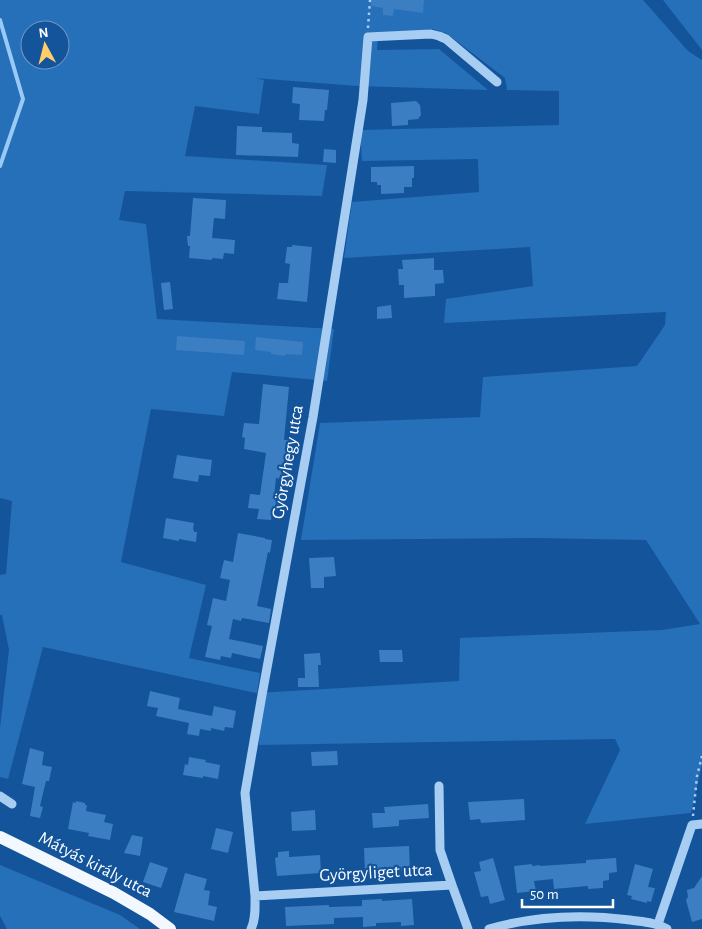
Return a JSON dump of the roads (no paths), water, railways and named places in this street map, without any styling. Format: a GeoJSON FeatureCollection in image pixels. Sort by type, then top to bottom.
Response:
{"type":"FeatureCollection","features":[{"type":"Feature","properties":{"kind":"main road","name":"Mátyás király utca"},"geometry":{"type":"LineString","coordinates":[[0,837],[114,893],[150,914],[170,929]]}},
{"type":"Feature","properties":{"kind":"street","name":"Györgyhegy utca"},"geometry":{"type":"LineString","coordinates":[[251,929],[255,909],[255,896],[245,793],[313,417],[363,100],[368,37],[431,34],[439,36],[446,39],[497,82]]}},
{"type":"Feature","properties":{"kind":"street"},"geometry":{"type":"LineString","coordinates":[[439,786],[440,850],[452,885]]}},
{"type":"Feature","properties":{"kind":"street"},"geometry":{"type":"LineString","coordinates":[[0,796],[12,804]]}},
{"type":"Feature","properties":{"kind":"street"},"geometry":{"type":"LineString","coordinates":[[658,924],[697,824]]}},
{"type":"Feature","properties":{"kind":"street","name":"Györgyliget utca"},"geometry":{"type":"LineString","coordinates":[[255,896],[452,885],[468,929]]}},
{"type":"Feature","properties":{"kind":"street"},"geometry":{"type":"LineString","coordinates":[[489,929],[508,923],[563,917],[605,917],[658,924],[667,929]]}},
{"type":"Feature","properties":{"kind":"waterway"},"geometry":{"type":"LineString","coordinates":[[0,20],[23,99],[0,166]]}}]}
